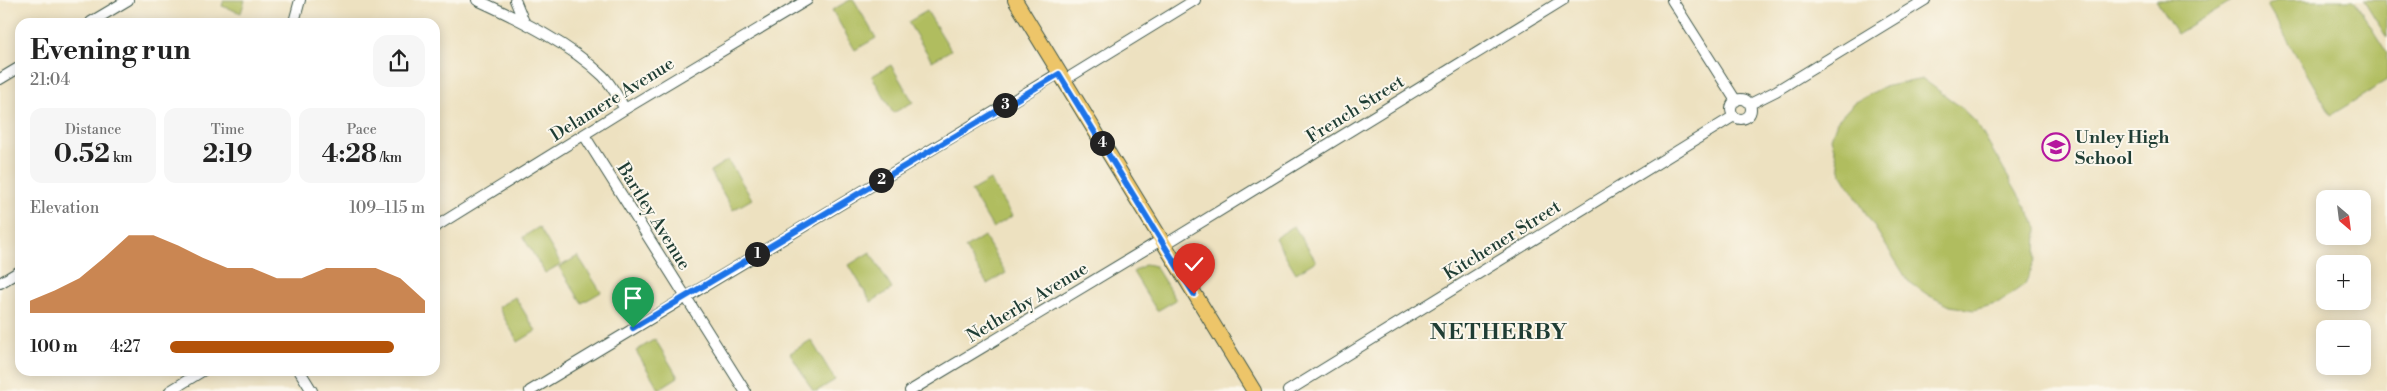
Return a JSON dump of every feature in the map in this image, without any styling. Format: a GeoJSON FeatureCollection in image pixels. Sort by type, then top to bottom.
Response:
{"type":"FeatureCollection","features":[{"type":"Feature","properties":{"kind":"main road"},"geometry":{"type":"LineString","coordinates":[[1015,0],[1254,391]]}},
{"type":"Feature","properties":{"kind":"street"},"geometry":{"type":"LineString","coordinates":[[99,18],[128,0]]}},
{"type":"Feature","properties":{"kind":"street"},"geometry":{"type":"LineString","coordinates":[[295,18],[300,0]]}},
{"type":"Feature","properties":{"kind":"street"},"geometry":{"type":"LineString","coordinates":[[477,0],[490,3],[524,22],[579,58],[604,77],[625,109]]}},
{"type":"Feature","properties":{"kind":"street"},"geometry":{"type":"LineString","coordinates":[[515,0],[524,22]]}},
{"type":"Feature","properties":{"kind":"street","name":"Delamere Avenue"},"geometry":{"type":"LineString","coordinates":[[440,224],[625,109],[807,0]]}},
{"type":"Feature","properties":{"kind":"street"},"geometry":{"type":"LineString","coordinates":[[530,391],[685,297],[1195,0]]}},
{"type":"Feature","properties":{"kind":"street","name":"French Street"},"geometry":{"type":"LineString","coordinates":[[1163,243],[1563,0]]}},
{"type":"Feature","properties":{"kind":"street"},"geometry":{"type":"LineString","coordinates":[[1672,0],[1736,101]]}},
{"type":"Feature","properties":{"kind":"street"},"geometry":{"type":"LineString","coordinates":[[1750,104],[1776,91],[1925,0]]}},
{"type":"Feature","properties":{"kind":"street"},"geometry":{"type":"LineString","coordinates":[[0,79],[15,70]]}},
{"type":"Feature","properties":{"kind":"street"},"geometry":{"type":"LineString","coordinates":[[1743,100],[1750,104],[1751,112],[1746,118],[1739,119],[1734,116],[1732,106],[1736,101],[1743,100]]}},
{"type":"Feature","properties":{"kind":"street","name":"Kitchener Street"},"geometry":{"type":"LineString","coordinates":[[1288,391],[1734,116]]}},
{"type":"Feature","properties":{"kind":"street","name":"Bartley Avenue"},"geometry":{"type":"LineString","coordinates":[[584,135],[745,391]]}},
{"type":"Feature","properties":{"kind":"street","name":"Netherby Avenue"},"geometry":{"type":"LineString","coordinates":[[910,391],[1163,243]]}},
{"type":"Feature","properties":{"kind":"street"},"geometry":{"type":"LineString","coordinates":[[0,283],[15,274]]}},
{"type":"Feature","properties":{"kind":"street"},"geometry":{"type":"LineString","coordinates":[[170,391],[194,376]]}},
{"type":"Feature","properties":{"kind":"street"},"geometry":{"type":"LineString","coordinates":[[303,376],[312,391]]}},
{"type":"Feature","properties":{"kind":"green space"},"geometry":{"type":"Polygon","coordinates":[[[224,0],[245,0],[241,13],[222,6],[224,0]]]}},
{"type":"Feature","properties":{"kind":"green space"},"geometry":{"type":"Polygon","coordinates":[[[850,0],[854,0],[876,38],[855,50],[832,10],[850,0]]]}},
{"type":"Feature","properties":{"kind":"green space"},"geometry":{"type":"Polygon","coordinates":[[[2156,0],[2233,0],[2177,34],[2156,0]]]}},
{"type":"Feature","properties":{"kind":"green space"},"geometry":{"type":"Polygon","coordinates":[[[2276,0],[2354,0],[2387,53],[2387,81],[2331,115],[2267,5],[2276,0]]]}},
{"type":"Feature","properties":{"kind":"green space"},"geometry":{"type":"Polygon","coordinates":[[[2363,0],[2387,0],[2387,38],[2365,2],[2363,0]]]}},
{"type":"Feature","properties":{"kind":"green space"},"geometry":{"type":"Polygon","coordinates":[[[927,11],[951,50],[932,61],[908,22],[927,11]]]}},
{"type":"Feature","properties":{"kind":"green space"},"geometry":{"type":"Polygon","coordinates":[[[891,65],[913,102],[893,113],[872,76],[891,65]]]}},
{"type":"Feature","properties":{"kind":"green space"},"geometry":{"type":"Polygon","coordinates":[[[1923,79],[1958,105],[1976,122],[2037,227],[2036,259],[2025,284],[1999,303],[1974,310],[1950,306],[1928,295],[1908,281],[1841,173],[1831,138],[1837,121],[1854,103],[1883,87],[1923,79]]]}},
{"type":"Feature","properties":{"kind":"green space"},"geometry":{"type":"Polygon","coordinates":[[[728,160],[752,199],[733,210],[710,171],[728,160]]]}},
{"type":"Feature","properties":{"kind":"green space"},"geometry":{"type":"Polygon","coordinates":[[[990,180],[1012,216],[993,228],[971,191],[990,180]]]}},
{"type":"Feature","properties":{"kind":"green space"},"geometry":{"type":"Polygon","coordinates":[[[1294,226],[1316,261],[1296,273],[1275,238],[1294,226]]]}},
{"type":"Feature","properties":{"kind":"green space"},"geometry":{"type":"Polygon","coordinates":[[[539,227],[561,264],[545,273],[523,237],[539,227]]]}},
{"type":"Feature","properties":{"kind":"green space"},"geometry":{"type":"Polygon","coordinates":[[[984,236],[1006,273],[987,284],[965,248],[984,236]]]}},
{"type":"Feature","properties":{"kind":"green space"},"geometry":{"type":"Polygon","coordinates":[[[870,252],[892,289],[871,302],[849,265],[870,252]]]}},
{"type":"Feature","properties":{"kind":"green space"},"geometry":{"type":"Polygon","coordinates":[[[578,256],[601,292],[582,303],[559,267],[578,256]]]}},
{"type":"Feature","properties":{"kind":"green space"},"geometry":{"type":"Polygon","coordinates":[[[1146,264],[1155,266],[1176,300],[1157,311],[1133,272],[1146,264]]]}},
{"type":"Feature","properties":{"kind":"green space"},"geometry":{"type":"Polygon","coordinates":[[[515,297],[536,331],[518,342],[498,307],[515,297]]]}},
{"type":"Feature","properties":{"kind":"green space"},"geometry":{"type":"Polygon","coordinates":[[[655,339],[678,377],[659,389],[636,351],[655,339]]]}},
{"type":"Feature","properties":{"kind":"green space"},"geometry":{"type":"Polygon","coordinates":[[[811,340],[835,380],[817,391],[813,391],[790,353],[811,340]]]}},
{"type":"Feature","properties":{"kind":"place","name":"Unley High School"},"geometry":{"type":"Point","coordinates":[2056,147]}},
{"type":"Feature","properties":{"kind":"district","name":"NETHERBY"},"geometry":{"type":"Point","coordinates":[1499,331]}},
{"type":"Feature","properties":{"kind":"route"},"geometry":{"type":"LineString","coordinates":[[633,328],[1059,74],[1194,294]]}}]}
